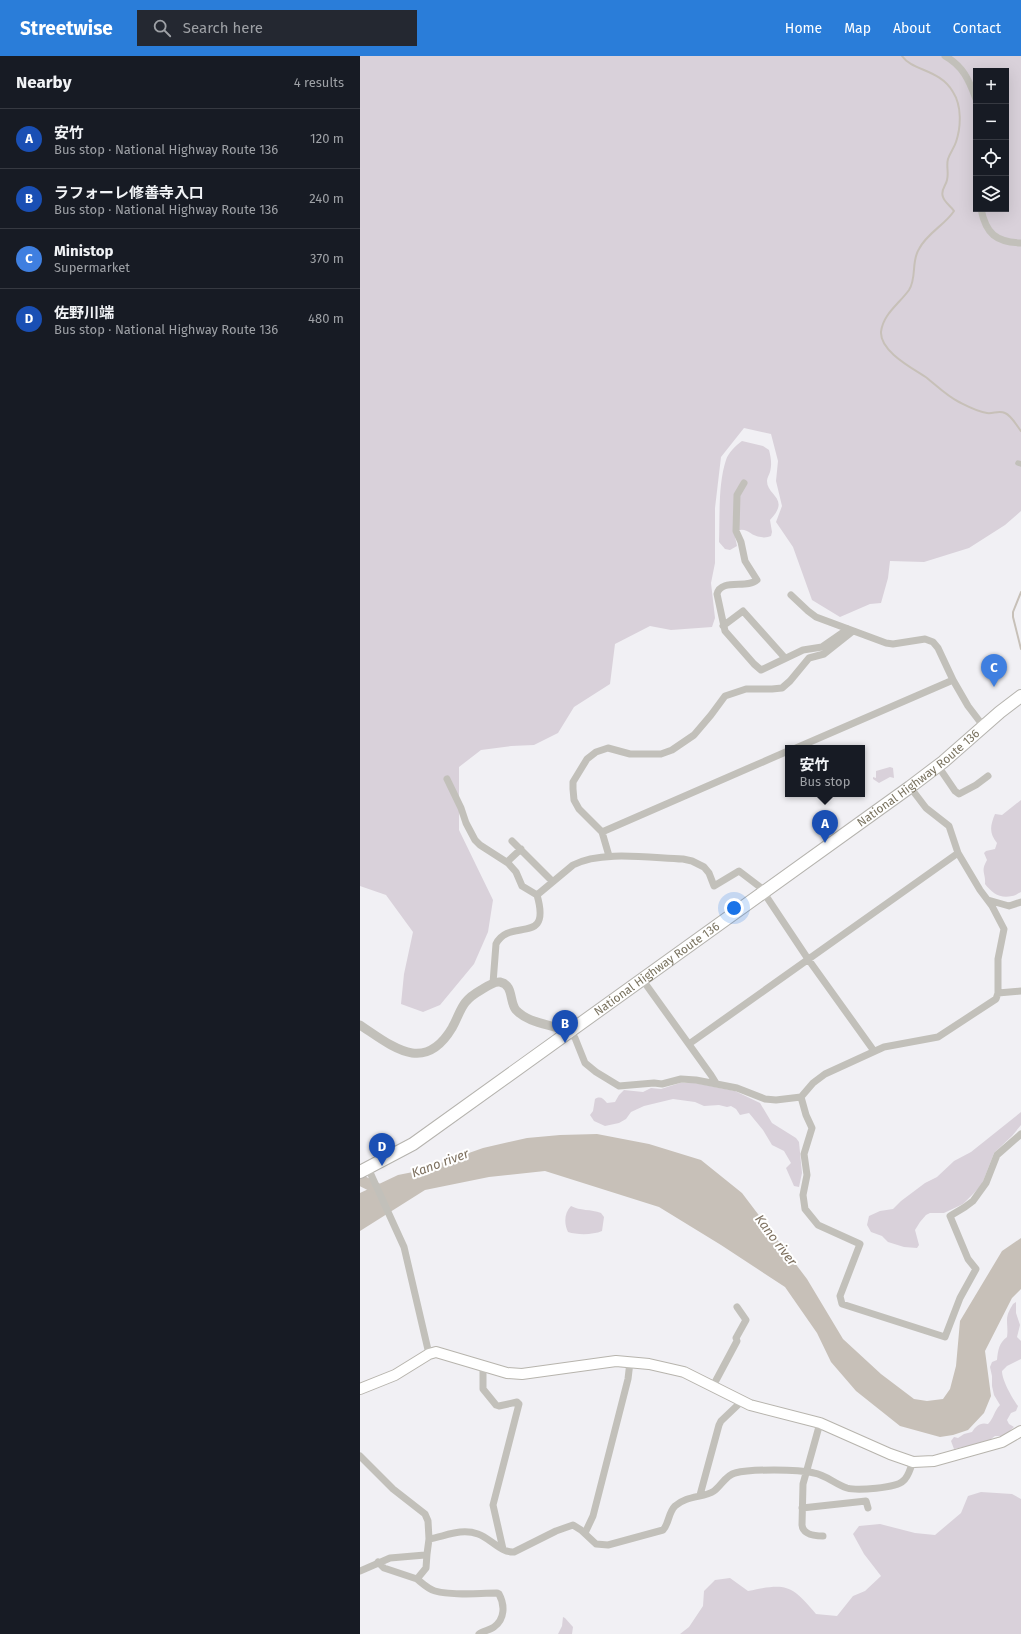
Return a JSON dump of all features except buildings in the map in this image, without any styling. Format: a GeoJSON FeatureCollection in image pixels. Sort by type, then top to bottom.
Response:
{"type":"FeatureCollection","features":[{"type":"Feature","properties":{"kind":"highway","name":"National Highway Route 136"},"geometry":{"type":"LineString","coordinates":[[366,1171],[413,1144],[910,787],[938,766],[1021,696]]}},
{"type":"Feature","properties":{"kind":"main road"},"geometry":{"type":"LineString","coordinates":[[360,1389],[395,1375],[429,1354],[436,1352],[507,1372],[522,1374],[616,1361],[675,1369],[695,1376],[742,1401],[762,1408],[820,1423],[890,1454],[913,1462],[934,1461],[1002,1442],[1020,1433]]}},
{"type":"Feature","properties":{"kind":"street"},"geometry":{"type":"LineString","coordinates":[[945,56],[956,63],[964,71],[973,92]]}},
{"type":"Feature","properties":{"kind":"street"},"geometry":{"type":"LineString","coordinates":[[982,212],[988,229],[998,239],[1002,241],[1021,243]]}},
{"type":"Feature","properties":{"kind":"street"},"geometry":{"type":"LineString","coordinates":[[744,483],[737,495],[736,531],[741,542],[745,561],[757,580],[756,582],[722,586],[719,588],[717,594],[723,626],[727,633],[759,669],[764,669],[803,650],[822,647],[850,630]]}},
{"type":"Feature","properties":{"kind":"street"},"geometry":{"type":"LineString","coordinates":[[791,594],[816,617],[890,644],[925,639],[932,642],[938,648],[953,680],[968,706],[984,727]]}},
{"type":"Feature","properties":{"kind":"street"},"geometry":{"type":"LineString","coordinates":[[723,626],[743,611],[785,658]]}},
{"type":"Feature","properties":{"kind":"street"},"geometry":{"type":"LineString","coordinates":[[609,856],[602,832],[579,809],[574,800],[574,782],[587,759],[596,752],[608,748],[630,754],[661,754],[672,750],[694,735],[725,696],[746,688],[782,688],[790,681],[808,658],[824,654],[850,630]]}},
{"type":"Feature","properties":{"kind":"street"},"geometry":{"type":"LineString","coordinates":[[803,745],[953,680]]}},
{"type":"Feature","properties":{"kind":"street"},"geometry":{"type":"LineString","coordinates":[[602,832],[785,753]]}},
{"type":"Feature","properties":{"kind":"street"},"geometry":{"type":"LineString","coordinates":[[938,766],[955,792],[959,794],[976,785],[988,776]]}},
{"type":"Feature","properties":{"kind":"street"},"geometry":{"type":"LineString","coordinates":[[447,779],[475,840],[480,845],[507,862],[516,872],[522,886],[537,895],[541,918],[538,923],[530,928],[511,932],[497,940],[493,983]]}},
{"type":"Feature","properties":{"kind":"street"},"geometry":{"type":"LineString","coordinates":[[360,1025],[398,1050],[409,1053],[424,1052],[436,1046],[448,1033],[460,1008],[468,998],[493,983],[500,982],[508,987],[511,992],[514,1007],[522,1016],[569,1032],[575,1038],[585,1063],[596,1072],[619,1086],[654,1083],[662,1084],[681,1079],[696,1080],[737,1088],[770,1100],[801,1096],[816,1080],[825,1074],[887,1046],[938,1037],[996,999],[998,992],[999,947],[1004,930],[992,906],[980,890],[958,853],[949,826],[926,808],[910,787]]}},
{"type":"Feature","properties":{"kind":"street"},"geometry":{"type":"LineString","coordinates":[[512,841],[552,881]]}},
{"type":"Feature","properties":{"kind":"street"},"geometry":{"type":"LineString","coordinates":[[507,862],[521,849]]}},
{"type":"Feature","properties":{"kind":"street"},"geometry":{"type":"LineString","coordinates":[[689,1044],[958,853]]}},
{"type":"Feature","properties":{"kind":"street"},"geometry":{"type":"LineString","coordinates":[[537,895],[565,870],[579,862],[609,856],[683,859],[692,861],[707,870],[714,886],[739,871],[759,886],[808,959],[874,1051]]}},
{"type":"Feature","properties":{"kind":"street"},"geometry":{"type":"LineString","coordinates":[[987,900],[1009,906],[1021,902]]}},
{"type":"Feature","properties":{"kind":"street"},"geometry":{"type":"LineString","coordinates":[[642,979],[716,1083]]}},
{"type":"Feature","properties":{"kind":"street"},"geometry":{"type":"LineString","coordinates":[[998,992],[1021,991]]}},
{"type":"Feature","properties":{"kind":"street"},"geometry":{"type":"LineString","coordinates":[[801,1096],[806,1115],[812,1128],[804,1154],[807,1176],[803,1195],[805,1209],[818,1225],[860,1244],[840,1296],[842,1304],[945,1337],[960,1298],[976,1269],[968,1260],[950,1216],[965,1208],[972,1201],[986,1183],[997,1155],[1021,1134]]}},
{"type":"Feature","properties":{"kind":"street"},"geometry":{"type":"LineString","coordinates":[[366,1171],[400,1235],[409,1266],[429,1354]]}},
{"type":"Feature","properties":{"kind":"street"},"geometry":{"type":"LineString","coordinates":[[713,1386],[738,1341],[736,1338],[746,1320],[737,1307]]}},
{"type":"Feature","properties":{"kind":"street"},"geometry":{"type":"LineString","coordinates":[[585,1533],[593,1516],[628,1379],[630,1362]]}},
{"type":"Feature","properties":{"kind":"street"},"geometry":{"type":"LineString","coordinates":[[483,1365],[484,1388],[496,1405],[499,1406],[517,1402],[519,1404],[494,1505],[503,1549]]}},
{"type":"Feature","properties":{"kind":"street"},"geometry":{"type":"LineString","coordinates":[[700,1495],[719,1425],[721,1421],[742,1401]]}},
{"type":"Feature","properties":{"kind":"street"},"geometry":{"type":"LineString","coordinates":[[820,1423],[808,1472],[803,1484],[802,1529],[807,1533],[823,1536]]}},
{"type":"Feature","properties":{"kind":"street"},"geometry":{"type":"LineString","coordinates":[[360,1456],[393,1489],[425,1514],[428,1521],[429,1539],[426,1568],[417,1579]]}},
{"type":"Feature","properties":{"kind":"street"},"geometry":{"type":"LineString","coordinates":[[429,1539],[454,1532],[464,1531],[478,1534],[487,1538],[508,1552],[514,1552],[570,1526],[576,1526],[596,1544],[605,1546],[660,1531],[666,1527],[669,1514],[674,1507],[686,1500],[714,1490],[728,1476],[735,1473],[760,1471],[808,1472],[821,1475],[849,1489],[870,1490],[901,1483],[906,1478],[913,1462]]}},
{"type":"Feature","properties":{"kind":"street"},"geometry":{"type":"LineString","coordinates":[[802,1508],[866,1501],[868,1508]]}},
{"type":"Feature","properties":{"kind":"street"},"geometry":{"type":"LineString","coordinates":[[360,1570],[378,1562],[395,1557],[424,1556],[427,1554]]}},
{"type":"Feature","properties":{"kind":"street"},"geometry":{"type":"LineString","coordinates":[[378,1562],[384,1568],[417,1579],[425,1586],[435,1591],[499,1594],[504,1608],[500,1620],[492,1628],[479,1634]]}},
{"type":"Feature","properties":{"kind":"shaded area"},"geometry":{"type":"Polygon","coordinates":[[[360,56],[1021,56],[1021,511],[1005,525],[969,548],[924,562],[890,561],[888,578],[881,603],[870,604],[840,617],[812,600],[793,547],[776,522],[782,506],[776,481],[778,461],[771,434],[744,428],[721,457],[715,508],[715,563],[711,583],[715,618],[712,627],[671,630],[650,626],[615,644],[610,684],[574,707],[558,733],[534,745],[481,750],[459,767],[459,830],[493,900],[488,932],[474,964],[440,1005],[423,1012],[401,1004],[404,974],[413,932],[386,895],[360,886],[360,56]]]}},
{"type":"Feature","properties":{"kind":"shaded area"},"geometry":{"type":"Polygon","coordinates":[[[742,441],[763,446],[769,450],[771,466],[767,481],[770,490],[778,502],[778,507],[776,513],[770,520],[772,532],[771,536],[762,537],[745,530],[738,530],[734,532],[737,546],[730,550],[725,549],[719,542],[720,500],[723,469],[727,457],[732,449],[742,441]]]}},
{"type":"Feature","properties":{"kind":"shaded area"},"geometry":{"type":"Polygon","coordinates":[[[890,767],[893,768],[894,778],[890,777],[879,783],[873,779],[873,777],[876,778],[876,771],[890,767]]]}},
{"type":"Feature","properties":{"kind":"shaded area"},"geometry":{"type":"Polygon","coordinates":[[[1021,800],[1021,892],[1013,896],[1004,897],[993,893],[985,884],[984,867],[987,860],[984,853],[995,849],[997,843],[991,829],[995,814],[1002,815],[1021,800]]]}},
{"type":"Feature","properties":{"kind":"shaded area"},"geometry":{"type":"Polygon","coordinates":[[[680,1083],[695,1083],[735,1091],[760,1103],[772,1123],[796,1138],[799,1142],[802,1173],[799,1187],[794,1186],[786,1168],[791,1163],[784,1151],[772,1145],[763,1130],[749,1113],[740,1115],[736,1109],[731,1106],[704,1106],[695,1102],[673,1099],[644,1106],[631,1112],[626,1119],[619,1123],[605,1126],[594,1121],[590,1115],[593,1111],[595,1099],[597,1098],[601,1098],[607,1103],[615,1102],[624,1090],[643,1092],[651,1088],[661,1089],[680,1083]]]}},
{"type":"Feature","properties":{"kind":"shaded area"},"geometry":{"type":"Polygon","coordinates":[[[1021,1112],[1021,1125],[994,1153],[982,1184],[976,1191],[963,1204],[944,1213],[930,1213],[920,1222],[915,1230],[919,1245],[917,1248],[904,1247],[888,1242],[882,1236],[871,1232],[867,1225],[869,1216],[880,1211],[893,1209],[925,1183],[937,1177],[954,1161],[971,1152],[1021,1112]]]}},
{"type":"Feature","properties":{"kind":"shaded area"},"geometry":{"type":"Polygon","coordinates":[[[571,1206],[578,1209],[601,1213],[604,1217],[602,1231],[585,1234],[568,1232],[565,1219],[571,1206]]]}},
{"type":"Feature","properties":{"kind":"shaded area"},"geometry":{"type":"Polygon","coordinates":[[[1016,1302],[1016,1313],[1020,1325],[1017,1337],[1021,1341],[1021,1359],[1007,1366],[1002,1371],[1005,1384],[1018,1406],[1016,1411],[1011,1413],[1007,1420],[1009,1424],[1014,1427],[1004,1436],[995,1436],[987,1442],[954,1449],[951,1441],[954,1437],[958,1438],[964,1434],[972,1432],[980,1424],[988,1424],[1000,1405],[994,1395],[990,1367],[992,1362],[997,1360],[999,1347],[1007,1337],[1008,1316],[1013,1304],[1016,1302]]]}},
{"type":"Feature","properties":{"kind":"shaded area"},"geometry":{"type":"Polygon","coordinates":[[[981,1492],[1012,1494],[1021,1499],[1021,1634],[680,1634],[689,1627],[703,1606],[704,1591],[715,1580],[730,1578],[748,1591],[771,1587],[787,1588],[794,1591],[816,1614],[837,1616],[853,1596],[865,1591],[881,1576],[864,1554],[853,1534],[859,1526],[880,1524],[915,1533],[935,1535],[961,1513],[968,1496],[981,1492]]]}},
{"type":"Feature","properties":{"kind":"shaded area"},"geometry":{"type":"Polygon","coordinates":[[[563,1617],[573,1627],[572,1634],[558,1634],[562,1626],[563,1617]]]}},
{"type":"Feature","properties":{"kind":"water","name":"Kano river"},"geometry":{"type":"Polygon","coordinates":[[[597,1134],[649,1144],[701,1160],[742,1193],[807,1279],[843,1339],[881,1374],[914,1399],[927,1401],[943,1399],[950,1389],[956,1366],[960,1321],[1002,1251],[1021,1238],[1021,1289],[1012,1298],[985,1351],[991,1396],[984,1413],[968,1430],[953,1435],[940,1437],[900,1426],[856,1391],[831,1362],[817,1333],[785,1287],[659,1207],[545,1171],[489,1177],[425,1190],[360,1231],[360,1193],[398,1175],[418,1171],[483,1148],[527,1138],[597,1134]]]}},
{"type":"Feature","properties":{"kind":"waterway"},"geometry":{"type":"LineString","coordinates":[[902,56],[912,65],[934,74],[941,79],[947,84],[956,98],[960,117],[959,130],[956,142],[948,159],[948,177],[942,192],[944,199],[954,211],[946,221],[922,243],[915,259],[914,275],[909,290],[888,314],[882,326],[882,339],[892,353],[906,365],[927,378],[950,397],[980,411],[989,413],[1005,413],[1012,418],[1021,431]]}},
{"type":"Feature","properties":{"kind":"waterway"},"geometry":{"type":"LineString","coordinates":[[1021,592],[1013,612],[1021,649]]}},
{"type":"Feature","properties":{"kind":"waterway"},"geometry":{"type":"LineString","coordinates":[[360,1180],[384,1192]]}},
{"type":"Feature","properties":{"kind":"place","name":"Ministop"},"geometry":{"type":"Point","coordinates":[994,687]}},
{"type":"Feature","properties":{"kind":"place","name":"安竹"},"geometry":{"type":"Point","coordinates":[825,843]}},
{"type":"Feature","properties":{"kind":"place","name":"ラフォーレ修善寺入口"},"geometry":{"type":"Point","coordinates":[565,1043]}},
{"type":"Feature","properties":{"kind":"place","name":"佐野川端"},"geometry":{"type":"Point","coordinates":[382,1166]}}]}
